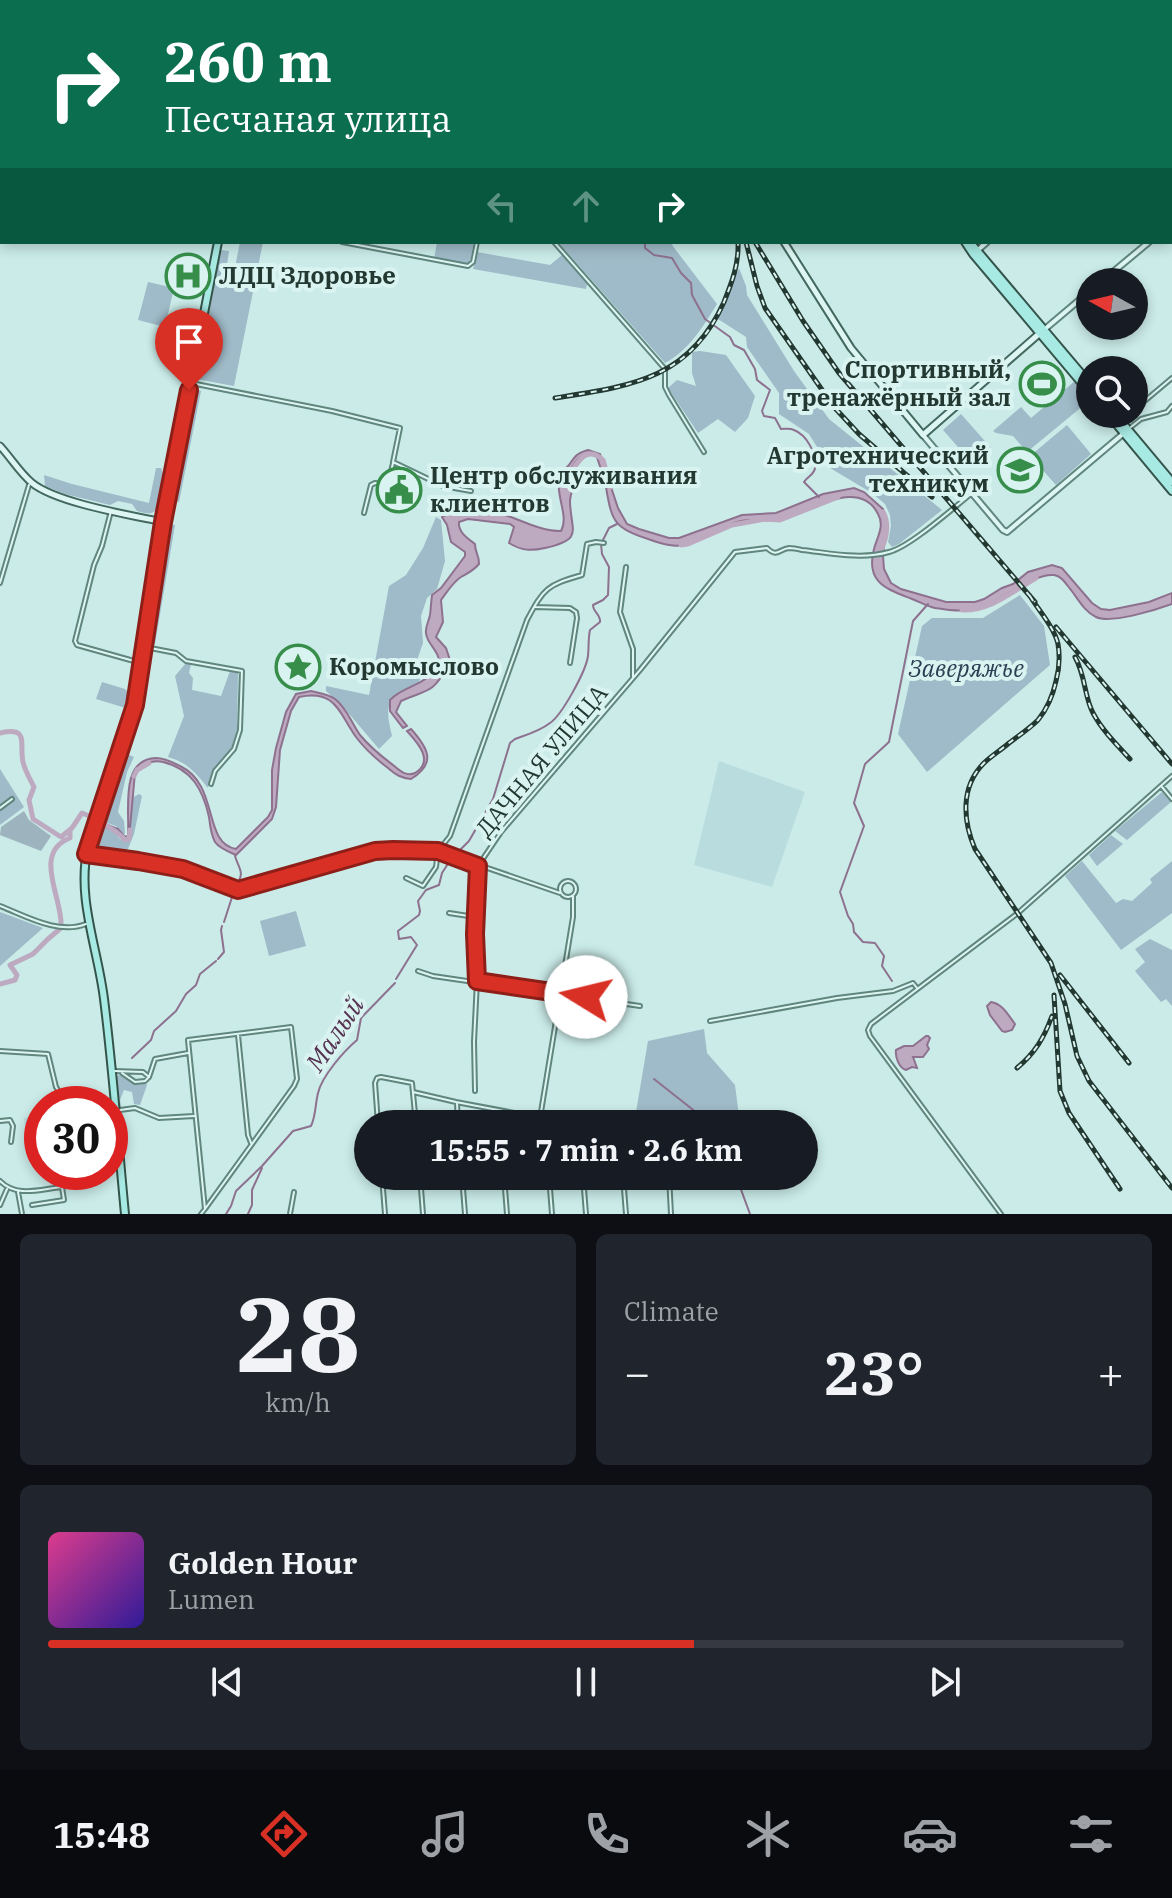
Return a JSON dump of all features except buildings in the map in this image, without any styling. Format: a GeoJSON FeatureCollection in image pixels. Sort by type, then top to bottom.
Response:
{"type":"FeatureCollection","features":[{"type":"Feature","properties":{"kind":"main road"},"geometry":{"type":"LineString","coordinates":[[112,1086],[103,992],[84,883],[86,854],[134,709],[163,522],[218,244]]}},
{"type":"Feature","properties":{"kind":"main road"},"geometry":{"type":"LineString","coordinates":[[785,244],[851,348],[923,435],[1042,331]]}},
{"type":"Feature","properties":{"kind":"main road"},"geometry":{"type":"LineString","coordinates":[[970,244],[1076,375]]}},
{"type":"Feature","properties":{"kind":"main road"},"geometry":{"type":"LineString","coordinates":[[971,244],[980,249],[994,273]]}},
{"type":"Feature","properties":{"kind":"main road"},"geometry":{"type":"LineString","coordinates":[[1042,331],[1076,369]]}},
{"type":"Feature","properties":{"kind":"main road"},"geometry":{"type":"LineString","coordinates":[[1122,428],[1170,477]]}},
{"type":"Feature","properties":{"kind":"main road"},"geometry":{"type":"LineString","coordinates":[[1124,428],[1172,491]]}},
{"type":"Feature","properties":{"kind":"main road"},"geometry":{"type":"LineString","coordinates":[[0,446],[30,482],[49,493],[163,522]]}},
{"type":"Feature","properties":{"kind":"main road"},"geometry":{"type":"LineString","coordinates":[[122,1190],[125,1214]]}},
{"type":"Feature","properties":{"kind":"street"},"geometry":{"type":"LineString","coordinates":[[352,244],[468,266],[473,262],[477,244]]}},
{"type":"Feature","properties":{"kind":"street"},"geometry":{"type":"LineString","coordinates":[[556,244],[665,369],[665,387],[704,452]]}},
{"type":"Feature","properties":{"kind":"street"},"geometry":{"type":"LineString","coordinates":[[980,249],[985,244]]}},
{"type":"Feature","properties":{"kind":"street"},"geometry":{"type":"LineString","coordinates":[[1118,268],[1147,244]]}},
{"type":"Feature","properties":{"kind":"street"},"geometry":{"type":"LineString","coordinates":[[1042,331],[1076,303]]}},
{"type":"Feature","properties":{"kind":"street"},"geometry":{"type":"LineString","coordinates":[[1148,398],[1172,378]]}},
{"type":"Feature","properties":{"kind":"street"},"geometry":{"type":"LineString","coordinates":[[190,383],[400,428],[388,485],[371,485],[364,513]]}},
{"type":"Feature","properties":{"kind":"street"},"geometry":{"type":"LineString","coordinates":[[923,435],[1007,532],[1141,419],[1167,412],[1172,406]]}},
{"type":"Feature","properties":{"kind":"street"},"geometry":{"type":"LineString","coordinates":[[393,462],[443,486],[471,491]]}},
{"type":"Feature","properties":{"kind":"street"},"geometry":{"type":"LineString","coordinates":[[0,583],[30,482]]}},
{"type":"Feature","properties":{"kind":"street","name":"ДАЧНАЯ УЛИЦА"},"geometry":{"type":"LineString","coordinates":[[478,866],[501,832],[633,678],[735,552],[767,548],[776,553],[787,548],[846,555],[889,553],[909,542],[972,493]]}},
{"type":"Feature","properties":{"kind":"street"},"geometry":{"type":"LineString","coordinates":[[112,510],[75,641],[77,645],[142,664]]}},
{"type":"Feature","properties":{"kind":"street"},"geometry":{"type":"LineString","coordinates":[[406,878],[423,886],[436,867],[438,851],[447,843],[453,830],[534,607],[545,590],[557,582],[582,575],[587,544],[604,543]]}},
{"type":"Feature","properties":{"kind":"street","name":"ДАЧНАЯ УЛИЦА"},"geometry":{"type":"LineString","coordinates":[[626,567],[620,612],[633,649],[633,678]]}},
{"type":"Feature","properties":{"kind":"street"},"geometry":{"type":"LineString","coordinates":[[534,607],[570,608],[576,612],[570,663]]}},
{"type":"Feature","properties":{"kind":"street"},"geometry":{"type":"LineString","coordinates":[[144,646],[176,653],[186,661],[242,671],[240,730],[234,749],[215,771],[211,784]]}},
{"type":"Feature","properties":{"kind":"street"},"geometry":{"type":"LineString","coordinates":[[1001,1214],[869,1033],[871,1024],[1018,913],[1172,776]]}},
{"type":"Feature","properties":{"kind":"street"},"geometry":{"type":"LineString","coordinates":[[1161,786],[1172,799]]}},
{"type":"Feature","properties":{"kind":"street"},"geometry":{"type":"LineString","coordinates":[[0,808],[12,799]]}},
{"type":"Feature","properties":{"kind":"street"},"geometry":{"type":"LineString","coordinates":[[86,854],[183,869],[238,890],[375,851],[438,851],[560,893],[565,898],[573,896]]}},
{"type":"Feature","properties":{"kind":"street"},"geometry":{"type":"LineString","coordinates":[[475,1091],[478,866]]}},
{"type":"Feature","properties":{"kind":"street"},"geometry":{"type":"LineString","coordinates":[[541,1110],[576,888],[568,881],[561,884],[560,893]]}},
{"type":"Feature","properties":{"kind":"street"},"geometry":{"type":"LineString","coordinates":[[0,906],[51,926],[70,928],[90,923]]}},
{"type":"Feature","properties":{"kind":"street"},"geometry":{"type":"LineString","coordinates":[[449,913],[476,918]]}},
{"type":"Feature","properties":{"kind":"street"},"geometry":{"type":"LineString","coordinates":[[418,971],[433,976],[640,1006]]}},
{"type":"Feature","properties":{"kind":"street"},"geometry":{"type":"LineString","coordinates":[[710,1021],[893,991],[913,983],[918,989]]}},
{"type":"Feature","properties":{"kind":"street"},"geometry":{"type":"LineString","coordinates":[[201,1214],[205,1209],[251,1143],[294,1086],[297,1079],[291,1027],[188,1040],[205,1209]]}},
{"type":"Feature","properties":{"kind":"street"},"geometry":{"type":"LineString","coordinates":[[238,1034],[251,1143]]}},
{"type":"Feature","properties":{"kind":"street"},"geometry":{"type":"LineString","coordinates":[[0,1051],[48,1054],[56,1086]]}},
{"type":"Feature","properties":{"kind":"street"},"geometry":{"type":"LineString","coordinates":[[121,1073],[135,1082],[145,1081],[155,1059],[190,1053]]}},
{"type":"Feature","properties":{"kind":"street"},"geometry":{"type":"LineString","coordinates":[[111,1071],[143,1072],[149,1077]]}},
{"type":"Feature","properties":{"kind":"street"},"geometry":{"type":"LineString","coordinates":[[377,1110],[376,1080],[381,1077],[412,1083],[415,1110]]}},
{"type":"Feature","properties":{"kind":"street"},"geometry":{"type":"LineString","coordinates":[[413,1092],[498,1110]]}},
{"type":"Feature","properties":{"kind":"street"},"geometry":{"type":"LineString","coordinates":[[456,1102],[457,1110]]}},
{"type":"Feature","properties":{"kind":"street"},"geometry":{"type":"LineString","coordinates":[[128,1108],[159,1118],[196,1116]]}},
{"type":"Feature","properties":{"kind":"street"},"geometry":{"type":"LineString","coordinates":[[0,1121],[10,1120],[13,1126],[11,1142]]}},
{"type":"Feature","properties":{"kind":"street"},"geometry":{"type":"LineString","coordinates":[[0,1181],[18,1192],[36,1190]]}},
{"type":"Feature","properties":{"kind":"street"},"geometry":{"type":"LineString","coordinates":[[0,1205],[7,1188]]}},
{"type":"Feature","properties":{"kind":"street"},"geometry":{"type":"LineString","coordinates":[[32,1205],[64,1200],[62,1190]]}},
{"type":"Feature","properties":{"kind":"street"},"geometry":{"type":"LineString","coordinates":[[383,1190],[385,1214]]}},
{"type":"Feature","properties":{"kind":"street"},"geometry":{"type":"LineString","coordinates":[[421,1190],[423,1214]]}},
{"type":"Feature","properties":{"kind":"street"},"geometry":{"type":"LineString","coordinates":[[463,1190],[465,1214]]}},
{"type":"Feature","properties":{"kind":"street"},"geometry":{"type":"LineString","coordinates":[[505,1190],[507,1214]]}},
{"type":"Feature","properties":{"kind":"street"},"geometry":{"type":"LineString","coordinates":[[550,1190],[552,1214]]}},
{"type":"Feature","properties":{"kind":"street"},"geometry":{"type":"LineString","coordinates":[[584,1190],[586,1214]]}},
{"type":"Feature","properties":{"kind":"street"},"geometry":{"type":"LineString","coordinates":[[624,1190],[626,1214]]}},
{"type":"Feature","properties":{"kind":"street"},"geometry":{"type":"LineString","coordinates":[[670,1190],[671,1214]]}},
{"type":"Feature","properties":{"kind":"street"},"geometry":{"type":"LineString","coordinates":[[18,1192],[22,1214]]}},
{"type":"Feature","properties":{"kind":"street"},"geometry":{"type":"LineString","coordinates":[[290,1214],[294,1192]]}},
{"type":"Feature","properties":{"kind":"shaded area"},"geometry":{"type":"Polygon","coordinates":[[[588,450],[600,454],[618,508],[627,524],[669,538],[679,538],[742,515],[776,513],[823,494],[854,488],[864,492],[883,509],[886,524],[884,569],[891,583],[901,589],[946,602],[975,602],[1013,584],[1028,572],[1052,565],[1062,568],[1101,609],[1149,602],[1172,593],[1172,604],[1122,618],[1103,619],[1085,609],[1064,581],[1054,575],[1026,583],[977,609],[932,607],[894,592],[875,577],[872,560],[881,527],[880,518],[869,503],[858,498],[832,500],[774,520],[737,522],[688,544],[664,544],[630,532],[617,523],[610,509],[597,457],[587,454],[573,465],[568,474],[576,478],[570,499],[573,527],[566,541],[540,549],[522,549],[509,543],[514,527],[510,524],[468,519],[459,522],[462,532],[475,544],[479,564],[455,582],[441,600],[443,622],[436,637],[460,673],[455,674],[447,667],[433,687],[401,701],[396,712],[407,726],[403,728],[390,711],[390,700],[435,670],[439,658],[426,633],[432,595],[465,556],[465,552],[451,542],[442,517],[457,512],[485,511],[561,531],[564,518],[559,489],[561,475],[577,455],[588,450]]]}},
{"type":"Feature","properties":{"kind":"shaded area"},"geometry":{"type":"Polygon","coordinates":[[[311,691],[335,699],[360,735],[380,755],[409,774],[415,773],[424,763],[419,746],[407,731],[411,729],[425,749],[427,761],[424,767],[411,779],[399,776],[363,746],[329,700],[311,695],[299,697],[291,711],[280,750],[276,807],[272,819],[236,855],[215,842],[206,807],[195,782],[182,770],[163,762],[147,763],[135,773],[129,838],[124,839],[118,832],[100,825],[101,822],[128,836],[129,788],[136,767],[156,758],[168,760],[192,775],[201,786],[219,836],[225,844],[236,849],[272,810],[272,770],[286,712],[296,694],[311,691]]]}},
{"type":"Feature","properties":{"kind":"shaded area"},"geometry":{"type":"Polygon","coordinates":[[[719,761],[805,792],[772,887],[694,865],[719,761]]]}},
{"type":"Feature","properties":{"kind":"shaded area"},"geometry":{"type":"Polygon","coordinates":[[[24,811],[29,820],[51,836],[41,851],[0,835],[1,827],[24,811]]]}},
{"type":"Feature","properties":{"kind":"shaded area"},"geometry":{"type":"Polygon","coordinates":[[[991,1002],[999,1005],[1015,1024],[1012,1030],[1002,1031],[990,1015],[987,1006],[991,1002]]]}},
{"type":"Feature","properties":{"kind":"shaded area"},"geometry":{"type":"Polygon","coordinates":[[[926,1036],[930,1038],[929,1049],[923,1057],[913,1057],[917,1068],[904,1069],[898,1062],[896,1050],[913,1046],[926,1036]]]}},
{"type":"Feature","properties":{"kind":"green space"},"geometry":{"type":"Polygon","coordinates":[[[240,244],[263,244],[234,386],[196,379],[221,250],[229,251],[227,265],[235,267],[240,244]]]}},
{"type":"Feature","properties":{"kind":"green space"},"geometry":{"type":"Polygon","coordinates":[[[437,244],[474,244],[470,262],[465,264],[434,259],[437,244]]]}},
{"type":"Feature","properties":{"kind":"green space"},"geometry":{"type":"Polygon","coordinates":[[[560,244],[673,244],[717,304],[688,345],[665,363],[560,244]]]}},
{"type":"Feature","properties":{"kind":"green space"},"geometry":{"type":"Polygon","coordinates":[[[477,252],[550,265],[562,255],[587,284],[586,289],[473,269],[477,252]]]}},
{"type":"Feature","properties":{"kind":"green space"},"geometry":{"type":"Polygon","coordinates":[[[739,268],[747,295],[794,371],[829,419],[942,510],[899,544],[892,547],[888,542],[891,526],[885,504],[830,468],[809,434],[779,414],[779,393],[747,347],[746,337],[718,319],[739,268]]]}},
{"type":"Feature","properties":{"kind":"green space"},"geometry":{"type":"Polygon","coordinates":[[[148,282],[174,288],[165,327],[138,320],[148,282]]]}},
{"type":"Feature","properties":{"kind":"green space"},"geometry":{"type":"Polygon","coordinates":[[[692,352],[726,355],[755,396],[748,418],[735,432],[718,419],[698,433],[668,388],[677,380],[696,386],[692,373],[692,352]]]}},
{"type":"Feature","properties":{"kind":"green space"},"geometry":{"type":"Polygon","coordinates":[[[1075,381],[1076,412],[1027,452],[1013,436],[993,431],[1021,407],[1031,418],[1075,381]]]}},
{"type":"Feature","properties":{"kind":"green space"},"geometry":{"type":"Polygon","coordinates":[[[193,389],[201,391],[179,502],[170,500],[193,389]]]}},
{"type":"Feature","properties":{"kind":"green space"},"geometry":{"type":"Polygon","coordinates":[[[961,414],[991,448],[973,464],[943,430],[961,414]]]}},
{"type":"Feature","properties":{"kind":"green space"},"geometry":{"type":"Polygon","coordinates":[[[1067,425],[1091,454],[1056,485],[1030,456],[1067,425]]]}},
{"type":"Feature","properties":{"kind":"green space"},"geometry":{"type":"Polygon","coordinates":[[[156,468],[161,468],[164,486],[159,506],[150,513],[137,511],[132,504],[118,501],[110,505],[45,486],[44,475],[149,503],[156,468]]]}},
{"type":"Feature","properties":{"kind":"green space"},"geometry":{"type":"Polygon","coordinates":[[[436,517],[441,520],[445,561],[437,589],[427,598],[421,616],[423,643],[416,663],[422,677],[390,703],[388,715],[392,736],[379,749],[326,691],[326,686],[369,695],[389,586],[406,575],[423,548],[436,517]]]}},
{"type":"Feature","properties":{"kind":"green space"},"geometry":{"type":"Polygon","coordinates":[[[166,524],[175,525],[155,644],[146,642],[166,524]]]}},
{"type":"Feature","properties":{"kind":"green space","name":"Заверяжье"},"geometry":{"type":"Polygon","coordinates":[[[1020,595],[1044,626],[1050,665],[927,772],[898,734],[922,626],[932,618],[983,618],[1020,595]]]}},
{"type":"Feature","properties":{"kind":"green space"},"geometry":{"type":"Polygon","coordinates":[[[186,663],[191,664],[192,690],[221,696],[230,671],[238,673],[237,729],[232,747],[211,774],[208,788],[191,769],[168,757],[184,716],[175,676],[186,663]]]}},
{"type":"Feature","properties":{"kind":"green space"},"geometry":{"type":"Polygon","coordinates":[[[102,682],[125,689],[132,697],[129,709],[96,699],[102,682]]]}},
{"type":"Feature","properties":{"kind":"green space"},"geometry":{"type":"Polygon","coordinates":[[[122,752],[134,757],[127,772],[118,812],[124,821],[123,835],[116,826],[99,820],[122,752]]]}},
{"type":"Feature","properties":{"kind":"green space"},"geometry":{"type":"Polygon","coordinates":[[[0,769],[24,807],[0,825],[0,769]]]}},
{"type":"Feature","properties":{"kind":"green space"},"geometry":{"type":"Polygon","coordinates":[[[1162,792],[1171,802],[1127,840],[1115,831],[1162,792]]]}},
{"type":"Feature","properties":{"kind":"green space"},"geometry":{"type":"Polygon","coordinates":[[[139,794],[142,796],[128,849],[116,855],[95,852],[92,842],[97,825],[113,831],[125,841],[130,834],[132,798],[139,794]]]}},
{"type":"Feature","properties":{"kind":"green space"},"geometry":{"type":"Polygon","coordinates":[[[1111,835],[1123,844],[1097,866],[1089,855],[1111,835]]]}},
{"type":"Feature","properties":{"kind":"green space"},"geometry":{"type":"Polygon","coordinates":[[[1082,861],[1116,903],[1123,899],[1132,901],[1152,883],[1150,879],[1172,861],[1172,913],[1121,950],[1065,876],[1082,861]]]}},
{"type":"Feature","properties":{"kind":"green space"},"geometry":{"type":"Polygon","coordinates":[[[296,911],[306,946],[269,956],[260,921],[296,911]]]}},
{"type":"Feature","properties":{"kind":"green space"},"geometry":{"type":"Polygon","coordinates":[[[0,912],[43,928],[0,966],[0,912]]]}},
{"type":"Feature","properties":{"kind":"green space"},"geometry":{"type":"Polygon","coordinates":[[[1150,939],[1172,950],[1172,1006],[1166,999],[1161,1002],[1135,971],[1145,962],[1135,949],[1150,939]]]}},
{"type":"Feature","properties":{"kind":"green space"},"geometry":{"type":"Polygon","coordinates":[[[704,1029],[707,1053],[735,1085],[738,1110],[636,1110],[648,1041],[704,1029]]]}},
{"type":"Feature","properties":{"kind":"green space"},"geometry":{"type":"Polygon","coordinates":[[[120,1075],[135,1084],[145,1082],[147,1085],[140,1105],[134,1104],[128,1086],[115,1086],[114,1076],[120,1075]]]}},
{"type":"Feature","properties":{"kind":"waterway"},"geometry":{"type":"LineString","coordinates":[[645,244],[645,248],[654,255],[672,258],[691,283],[692,295],[705,319],[744,350],[755,369],[757,380],[770,390],[762,411],[764,416],[775,418],[781,429],[799,432],[807,441],[813,451],[815,468],[804,482],[819,497]]}},
{"type":"Feature","properties":{"kind":"waterway"},"geometry":{"type":"LineString","coordinates":[[567,479],[582,458],[597,455],[603,460],[611,487]]}},
{"type":"Feature","properties":{"kind":"waterway"},"geometry":{"type":"LineString","coordinates":[[681,545],[732,525],[765,519],[780,520],[838,497]]}},
{"type":"Feature","properties":{"kind":"waterway"},"geometry":{"type":"LineString","coordinates":[[882,548],[887,530],[883,512]]}},
{"type":"Feature","properties":{"kind":"waterway","name":"Малый"},"geometry":{"type":"LineString","coordinates":[[455,855],[469,841],[493,799],[510,743],[550,723],[578,682],[588,656],[590,630],[600,622],[593,605],[608,595],[609,567],[601,544],[609,528],[617,524]]}},
{"type":"Feature","properties":{"kind":"waterway"},"geometry":{"type":"LineString","coordinates":[[962,610],[992,604],[1036,578]]}},
{"type":"Feature","properties":{"kind":"waterway"},"geometry":{"type":"LineString","coordinates":[[892,981],[882,966],[884,956],[875,943],[863,942],[854,932],[840,892],[864,826],[854,803],[865,764],[889,742],[913,621],[928,604]]}},
{"type":"Feature","properties":{"kind":"waterway"},"geometry":{"type":"LineString","coordinates":[[0,733],[16,732],[21,738],[23,762],[34,787],[29,800],[33,819],[61,837],[82,813],[125,840],[129,839],[130,830]]}},
{"type":"Feature","properties":{"kind":"waterway"},"geometry":{"type":"LineString","coordinates":[[134,776],[137,770],[149,763]]}},
{"type":"Feature","properties":{"kind":"waterway"},"geometry":{"type":"LineString","coordinates":[[0,984],[15,980],[17,975],[10,965],[33,954],[61,928],[51,866],[53,854],[59,845],[70,838],[70,831]]}},
{"type":"Feature","properties":{"kind":"waterway"},"geometry":{"type":"LineString","coordinates":[[235,856],[241,874],[235,887]]}},
{"type":"Feature","properties":{"kind":"waterway","name":"Малый"},"geometry":{"type":"LineString","coordinates":[[396,979],[417,945],[411,937],[399,939],[398,931],[419,915],[418,901],[426,890],[439,885],[451,859]]}},
{"type":"Feature","properties":{"kind":"waterway"},"geometry":{"type":"LineString","coordinates":[[224,922],[234,891]]}},
{"type":"Feature","properties":{"kind":"waterway"},"geometry":{"type":"LineString","coordinates":[[218,959],[224,952],[222,926]]}},
{"type":"Feature","properties":{"kind":"waterway"},"geometry":{"type":"LineString","coordinates":[[132,1058],[176,1011],[186,994],[196,985],[200,974],[216,961]]}},
{"type":"Feature","properties":{"kind":"waterway","name":"Малый"},"geometry":{"type":"LineString","coordinates":[[226,1214],[236,1191],[293,1131],[311,1126],[324,1079],[357,1040],[361,1018],[395,983]]}},
{"type":"Feature","properties":{"kind":"waterway"},"geometry":{"type":"LineString","coordinates":[[654,1079],[693,1110]]}},
{"type":"Feature","properties":{"kind":"waterway"},"geometry":{"type":"LineString","coordinates":[[248,1214],[252,1205],[252,1190],[262,1168]]}},
{"type":"Feature","properties":{"kind":"waterway"},"geometry":{"type":"LineString","coordinates":[[741,1190],[750,1214]]}},
{"type":"Feature","properties":{"kind":"railway"},"geometry":{"type":"LineString","coordinates":[[555,398],[632,383],[675,363],[693,348],[710,328],[724,302],[736,265],[738,244]]}},
{"type":"Feature","properties":{"kind":"railway"},"geometry":{"type":"LineString","coordinates":[[746,244],[765,308],[834,407],[859,434],[932,497]]}},
{"type":"Feature","properties":{"kind":"railway"},"geometry":{"type":"LineString","coordinates":[[756,244],[839,373],[1035,602]]}},
{"type":"Feature","properties":{"kind":"railway"},"geometry":{"type":"LineString","coordinates":[[1030,596],[1050,625],[1058,644],[1055,686],[1038,720],[976,772],[967,793],[968,827],[975,849],[1051,963],[1065,1004],[1077,1056],[1089,1081],[1172,1188]]}},
{"type":"Feature","properties":{"kind":"railway"},"geometry":{"type":"LineString","coordinates":[[1056,627],[1172,764]]}},
{"type":"Feature","properties":{"kind":"railway"},"geometry":{"type":"LineString","coordinates":[[1075,657],[1093,713],[1130,759]]}},
{"type":"Feature","properties":{"kind":"railway"},"geometry":{"type":"LineString","coordinates":[[1060,975],[1129,1063]]}},
{"type":"Feature","properties":{"kind":"railway"},"geometry":{"type":"LineString","coordinates":[[1054,995],[1060,1091],[1069,1113],[1120,1189]]}},
{"type":"Feature","properties":{"kind":"railway"},"geometry":{"type":"LineString","coordinates":[[1017,1068],[1038,1045],[1052,1016]]}},
{"type":"Feature","properties":{"kind":"place","name":"ЛДЦ Здоровье"},"geometry":{"type":"Point","coordinates":[188,276]}},
{"type":"Feature","properties":{"kind":"place","name":"Спортивный, тренажёрный зал"},"geometry":{"type":"Point","coordinates":[1042,384]}},
{"type":"Feature","properties":{"kind":"place","name":"Агротехнический техникум"},"geometry":{"type":"Point","coordinates":[1020,470]}},
{"type":"Feature","properties":{"kind":"place","name":"Центр обслуживания клиентов"},"geometry":{"type":"Point","coordinates":[399,490]}},
{"type":"Feature","properties":{"kind":"place","name":"Коромыслово"},"geometry":{"type":"Point","coordinates":[298,667]}},
{"type":"Feature","properties":{"kind":"route"},"geometry":{"type":"LineString","coordinates":[[189,390],[163,522],[135,705],[86,854],[183,869],[238,890],[375,851],[438,851],[478,866],[475,934],[477,981],[586,997]]}}]}
